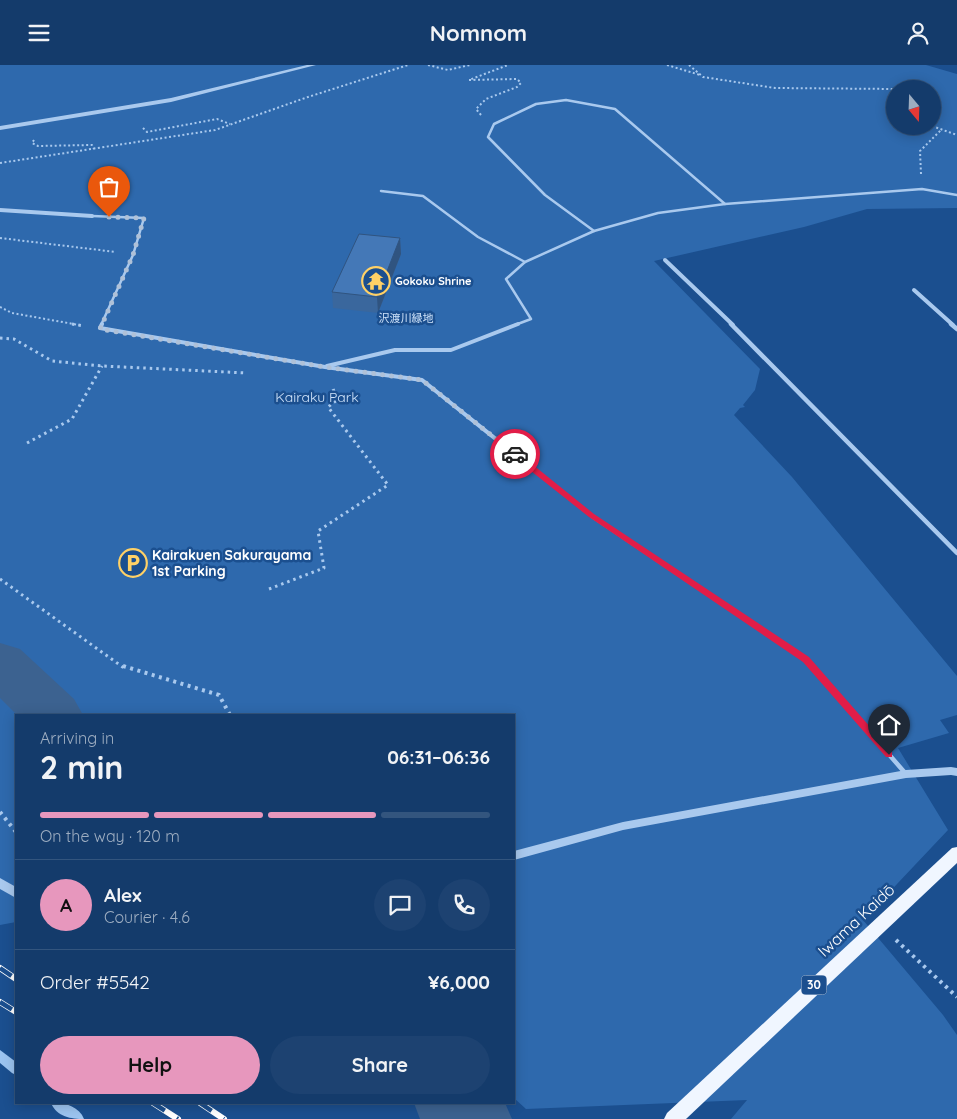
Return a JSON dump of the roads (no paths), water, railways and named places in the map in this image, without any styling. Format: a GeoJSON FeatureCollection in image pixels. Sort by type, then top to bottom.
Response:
{"type":"FeatureCollection","features":[{"type":"Feature","properties":{"kind":"main road","name":"Iwama Kaidō"},"geometry":{"type":"LineString","coordinates":[[673,1119],[879,924],[957,853]]}},
{"type":"Feature","properties":{"kind":"street"},"geometry":{"type":"LineString","coordinates":[[0,128],[171,100],[313,65]]}},
{"type":"Feature","properties":{"kind":"street"},"geometry":{"type":"LineString","coordinates":[[0,209],[92,216]]}},
{"type":"Feature","properties":{"kind":"street"},"geometry":{"type":"LineString","coordinates":[[665,259],[750,342],[957,553]]}},
{"type":"Feature","properties":{"kind":"street"},"geometry":{"type":"LineString","coordinates":[[914,290],[957,329]]}},
{"type":"Feature","properties":{"kind":"street"},"geometry":{"type":"LineString","coordinates":[[515,856],[624,826],[906,774],[957,772]]}},
{"type":"Feature","properties":{"kind":"street"},"geometry":{"type":"LineString","coordinates":[[0,883],[15,892]]}},
{"type":"Feature","properties":{"kind":"lane"},"geometry":{"type":"LineString","coordinates":[[594,231],[545,195],[488,137],[494,124],[536,104],[566,100],[615,109],[725,204]]}},
{"type":"Feature","properties":{"kind":"lane"},"geometry":{"type":"LineString","coordinates":[[325,367],[395,350],[451,350],[531,319],[506,279],[525,262],[594,231],[658,213],[725,204],[922,189],[957,195]]}},
{"type":"Feature","properties":{"kind":"lane"},"geometry":{"type":"LineString","coordinates":[[381,191],[423,196],[478,237],[525,262]]}},
{"type":"Feature","properties":{"kind":"lane"},"geometry":{"type":"LineString","coordinates":[[92,216],[144,218],[133,255],[100,329],[325,367],[422,380],[592,516],[806,660],[906,774]]}},
{"type":"Feature","properties":{"kind":"waterway"},"geometry":{"type":"LineString","coordinates":[[0,664],[53,714]]}},
{"type":"Feature","properties":{"kind":"waterway"},"geometry":{"type":"LineString","coordinates":[[0,1056],[15,1068]]}},
{"type":"Feature","properties":{"kind":"waterway"},"geometry":{"type":"LineString","coordinates":[[58,1104],[78,1119]]}},
{"type":"Feature","properties":{"kind":"waterway"},"geometry":{"type":"LineString","coordinates":[[452,1104],[475,1119]]}},
{"type":"Feature","properties":{"kind":"railway"},"geometry":{"type":"LineString","coordinates":[[0,968],[15,978]]}},
{"type":"Feature","properties":{"kind":"railway"},"geometry":{"type":"LineString","coordinates":[[0,1002],[15,1011]]}},
{"type":"Feature","properties":{"kind":"railway"},"geometry":{"type":"LineString","coordinates":[[155,1104],[178,1119]]}},
{"type":"Feature","properties":{"kind":"railway"},"geometry":{"type":"LineString","coordinates":[[202,1104],[224,1119]]}},
{"type":"Feature","properties":{"kind":"place","name":"Gokoku Shrine"},"geometry":{"type":"Point","coordinates":[376,281]}},
{"type":"Feature","properties":{"kind":"place","name":"Kairakuen Sakurayama 1st Parking"},"geometry":{"type":"Point","coordinates":[133,563]}},
{"type":"Feature","properties":{"kind":"park label","name":"沢渡川緑地"},"geometry":{"type":"Point","coordinates":[406,318]}},
{"type":"Feature","properties":{"kind":"park label","name":"Kairaku Park"},"geometry":{"type":"Point","coordinates":[317,397]}}]}
